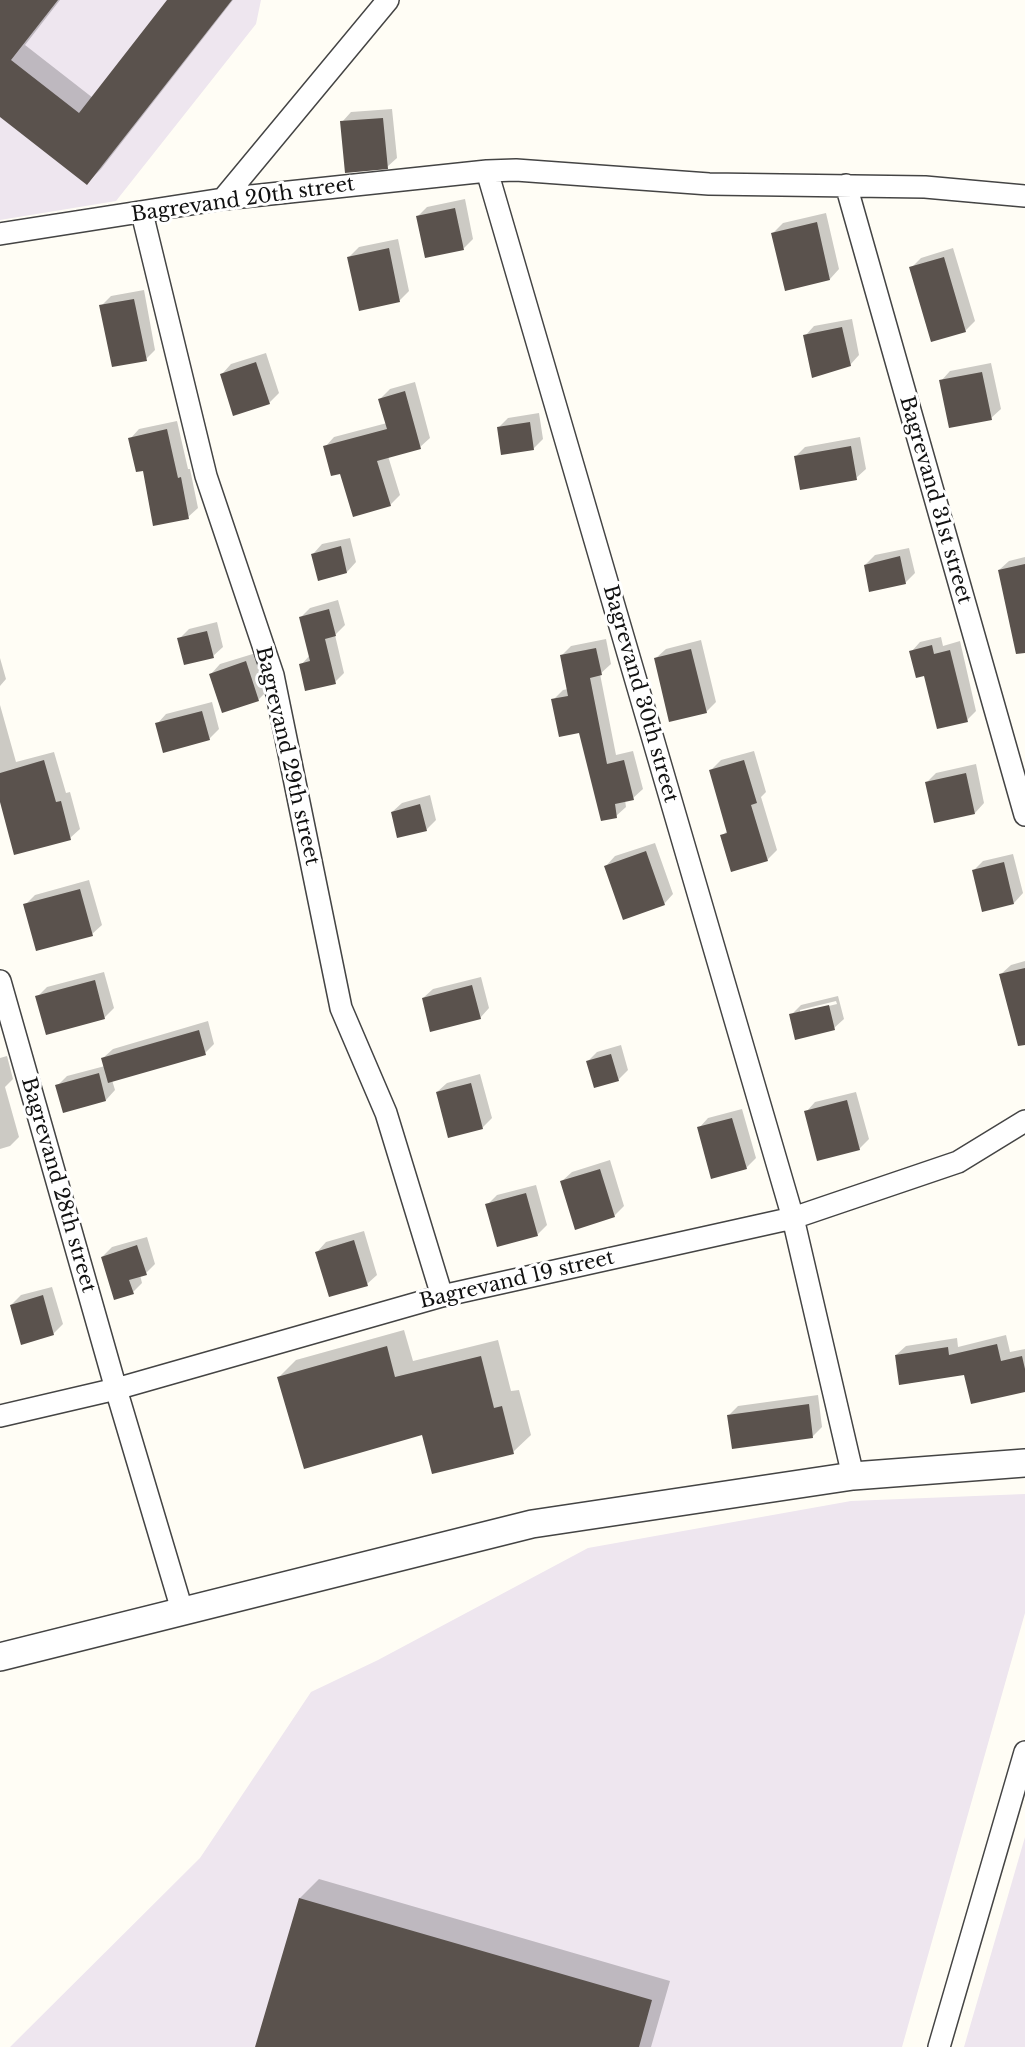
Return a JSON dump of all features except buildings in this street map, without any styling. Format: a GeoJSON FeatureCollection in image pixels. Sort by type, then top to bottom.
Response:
{"type":"FeatureCollection","features":[{"type":"Feature","properties":{"kind":"street"},"geometry":{"type":"LineString","coordinates":[[223,199],[388,0]]}},
{"type":"Feature","properties":{"kind":"street","name":"Bagrevand 20th street"},"geometry":{"type":"LineString","coordinates":[[0,234],[223,199],[487,171],[516,170],[709,184],[925,187],[1025,196]]}},
{"type":"Feature","properties":{"kind":"street","name":"Bagrevand 30th street"},"geometry":{"type":"LineString","coordinates":[[487,171],[793,1218],[853,1476]]}},
{"type":"Feature","properties":{"kind":"street","name":"Bagrevand 31st street"},"geometry":{"type":"LineString","coordinates":[[846,185],[1025,815]]}},
{"type":"Feature","properties":{"kind":"street","name":"Bagrevand 29th street"},"geometry":{"type":"LineString","coordinates":[[142,213],[206,476],[273,675],[341,1008],[386,1113],[442,1296]]}},
{"type":"Feature","properties":{"kind":"street","name":"Bagrevand 28th street"},"geometry":{"type":"LineString","coordinates":[[0,981],[116,1389],[182,1610]]}},
{"type":"Feature","properties":{"kind":"street","name":"Bagrevand 19 street"},"geometry":{"type":"LineString","coordinates":[[0,1416],[116,1389],[442,1296],[793,1218],[958,1162],[1025,1121]]}},
{"type":"Feature","properties":{"kind":"street"},"geometry":{"type":"LineString","coordinates":[[0,1657],[532,1524],[853,1476],[1022,1459]]}},
{"type":"Feature","properties":{"kind":"street"},"geometry":{"type":"LineString","coordinates":[[939,2047],[1025,1752]]}},
{"type":"Feature","properties":{"kind":"shaded area"},"geometry":{"type":"Polygon","coordinates":[[[0,0],[261,0],[256,24],[116,201],[0,220],[0,0]]]}},
{"type":"Feature","properties":{"kind":"shaded area"},"geometry":{"type":"Polygon","coordinates":[[[1025,1494],[1025,1613],[902,2047],[10,2047],[200,1858],[311,1692],[378,1660],[588,1548],[851,1501],[1025,1494]]]}},
{"type":"Feature","properties":{"kind":"shaded area"},"geometry":{"type":"Polygon","coordinates":[[[1025,1837],[1025,2047],[964,2047],[1025,1837]]]}}]}
